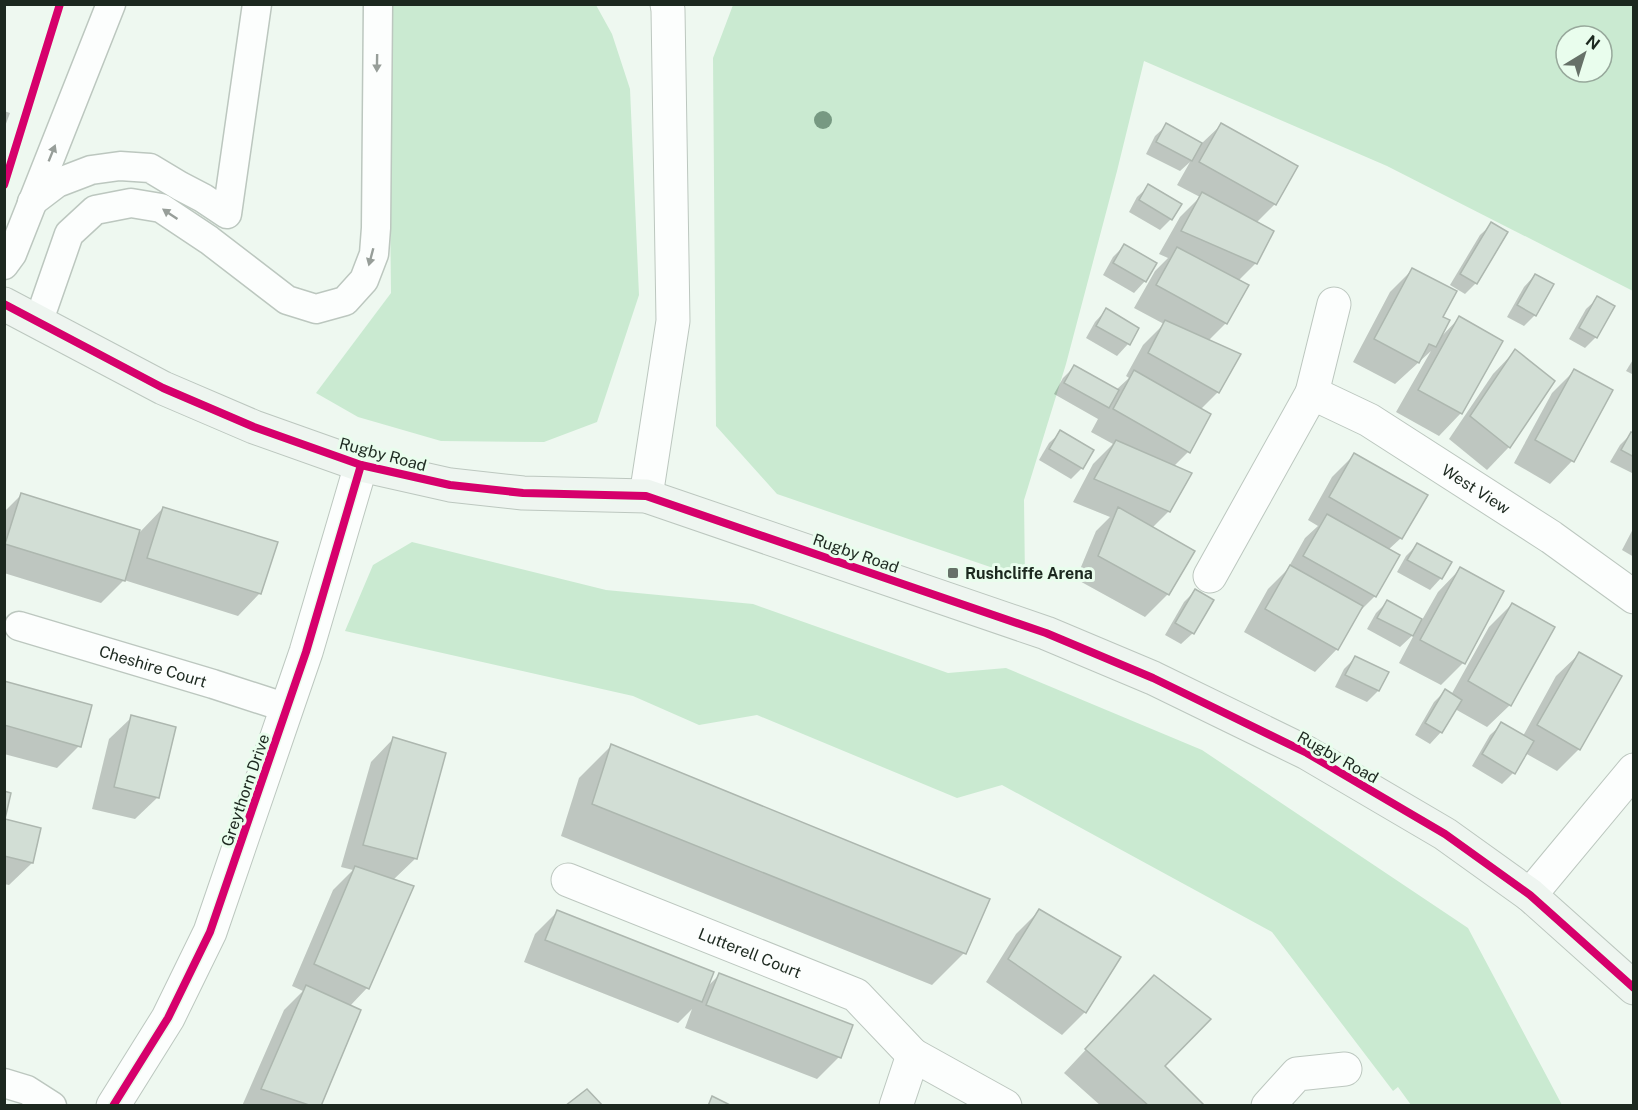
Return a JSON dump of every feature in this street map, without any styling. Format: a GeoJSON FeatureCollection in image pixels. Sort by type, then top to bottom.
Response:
{"type":"FeatureCollection","features":[{"type":"Feature","properties":{"kind":"street"},"geometry":{"type":"LineString","coordinates":[[646,496],[673,321],[667,4]]}},
{"type":"Feature","properties":{"kind":"street","name":"Rugby Road"},"geometry":{"type":"LineString","coordinates":[[4,304],[163,388],[254,427],[361,465],[460,486],[523,493],[646,496],[1035,630],[1153,678],[1307,753],[1444,834],[1530,896],[1634,988]]}},
{"type":"Feature","properties":{"kind":"street"},"geometry":{"type":"LineString","coordinates":[[1210,576],[1312,393],[1334,304]]}},
{"type":"Feature","properties":{"kind":"street","name":"West View"},"geometry":{"type":"LineString","coordinates":[[1312,393],[1369,420],[1551,537],[1634,597]]}},
{"type":"Feature","properties":{"kind":"street","name":"Greythorn Drive"},"geometry":{"type":"LineString","coordinates":[[113,1106],[168,1018],[210,932],[306,652],[361,465]]}},
{"type":"Feature","properties":{"kind":"street"},"geometry":{"type":"LineString","coordinates":[[1530,896],[1634,770]]}},
{"type":"Feature","properties":{"kind":"street","name":"Lutterell Court"},"geometry":{"type":"LineString","coordinates":[[568,880],[856,995],[913,1055],[1005,1106]]}},
{"type":"Feature","properties":{"kind":"street"},"geometry":{"type":"LineString","coordinates":[[896,1106],[913,1055]]}},
{"type":"Feature","properties":{"kind":"street"},"geometry":{"type":"LineString","coordinates":[[1268,1106],[1297,1074],[1346,1069]]}},
{"type":"Feature","properties":{"kind":"lane"},"geometry":{"type":"LineString","coordinates":[[4,265],[12,254],[111,4]]}},
{"type":"Feature","properties":{"kind":"lane"},"geometry":{"type":"LineString","coordinates":[[208,240],[227,214],[257,4]]}},
{"type":"Feature","properties":{"kind":"lane"},"geometry":{"type":"LineString","coordinates":[[38,323],[69,234],[95,210],[131,203],[161,208],[208,240],[287,300],[316,309],[345,301],[364,280],[374,254],[378,4]]}},
{"type":"Feature","properties":{"kind":"lane"},"geometry":{"type":"LineString","coordinates":[[32,202],[57,183],[90,170],[120,166],[150,168],[227,214]]}},
{"type":"Feature","properties":{"kind":"lane","name":"Cheshire Court"},"geometry":{"type":"LineString","coordinates":[[19,626],[287,708]]}},
{"type":"Feature","properties":{"kind":"lane"},"geometry":{"type":"LineString","coordinates":[[4,1083],[27,1090],[52,1106]]}},
{"type":"Feature","properties":{"kind":"green space"},"geometry":{"type":"Polygon","coordinates":[[[392,5],[596,5],[612,34],[630,89],[639,295],[597,422],[544,442],[441,441],[358,417],[316,393],[391,293],[389,115],[392,5]]]}},
{"type":"Feature","properties":{"kind":"green space"},"geometry":{"type":"Polygon","coordinates":[[[733,5],[1633,5],[1633,291],[1387,166],[1144,61],[1066,364],[1024,500],[1025,579],[777,494],[716,426],[713,58],[733,5]]]}},
{"type":"Feature","properties":{"kind":"green space"},"geometry":{"type":"Polygon","coordinates":[[[412,542],[606,590],[753,604],[948,673],[1006,668],[1202,750],[1468,928],[1562,1105],[1411,1105],[1398,1087],[1393,1091],[1272,932],[1002,785],[957,798],[757,715],[699,725],[633,696],[345,631],[373,565],[412,542]]]}},
{"type":"Feature","properties":{"kind":"building"},"geometry":{"type":"Polygon","coordinates":[[[1166,123],[1202,143],[1192,161],[1156,142],[1166,123]]]}},
{"type":"Feature","properties":{"kind":"building"},"geometry":{"type":"Polygon","coordinates":[[[1221,123],[1298,166],[1276,205],[1199,162],[1221,123]]]}},
{"type":"Feature","properties":{"kind":"building"},"geometry":{"type":"Polygon","coordinates":[[[1148,184],[1182,204],[1172,220],[1139,200],[1148,184]]]}},
{"type":"Feature","properties":{"kind":"building"},"geometry":{"type":"Polygon","coordinates":[[[1202,192],[1274,231],[1257,264],[1181,231],[1202,192]]]}},
{"type":"Feature","properties":{"kind":"building"},"geometry":{"type":"Polygon","coordinates":[[[1491,222],[1508,232],[1477,284],[1460,274],[1491,222]]]}},
{"type":"Feature","properties":{"kind":"building"},"geometry":{"type":"Polygon","coordinates":[[[1124,244],[1157,263],[1146,282],[1113,263],[1124,244]]]}},
{"type":"Feature","properties":{"kind":"building"},"geometry":{"type":"Polygon","coordinates":[[[1177,247],[1249,285],[1227,324],[1156,285],[1177,247]]]}},
{"type":"Feature","properties":{"kind":"building"},"geometry":{"type":"Polygon","coordinates":[[[1412,268],[1457,291],[1443,317],[1450,320],[1436,347],[1429,344],[1419,363],[1374,339],[1412,268]]]}},
{"type":"Feature","properties":{"kind":"building"},"geometry":{"type":"Polygon","coordinates":[[[1535,274],[1554,284],[1536,316],[1517,305],[1535,274]]]}},
{"type":"Feature","properties":{"kind":"building"},"geometry":{"type":"Polygon","coordinates":[[[1597,296],[1615,306],[1597,338],[1579,328],[1597,296]]]}},
{"type":"Feature","properties":{"kind":"building"},"geometry":{"type":"Polygon","coordinates":[[[1106,308],[1139,328],[1130,345],[1096,326],[1106,308]]]}},
{"type":"Feature","properties":{"kind":"building"},"geometry":{"type":"Polygon","coordinates":[[[1459,316],[1503,341],[1462,414],[1418,390],[1459,316]]]}},
{"type":"Feature","properties":{"kind":"building"},"geometry":{"type":"Polygon","coordinates":[[[1165,320],[1241,354],[1219,393],[1148,353],[1165,320]]]}},
{"type":"Feature","properties":{"kind":"building"},"geometry":{"type":"Polygon","coordinates":[[[1515,349],[1555,381],[1510,448],[1470,416],[1515,349]]]}},
{"type":"Feature","properties":{"kind":"building"},"geometry":{"type":"Polygon","coordinates":[[[1074,365],[1119,390],[1109,408],[1064,383],[1074,365]]]}},
{"type":"Feature","properties":{"kind":"building"},"geometry":{"type":"Polygon","coordinates":[[[1574,369],[1613,390],[1574,462],[1535,440],[1574,369]]]}},
{"type":"Feature","properties":{"kind":"building"},"geometry":{"type":"Polygon","coordinates":[[[1134,370],[1211,414],[1190,453],[1113,409],[1134,370]]]}},
{"type":"Feature","properties":{"kind":"building"},"geometry":{"type":"Polygon","coordinates":[[[1060,430],[1094,450],[1083,469],[1049,449],[1060,430]]]}},
{"type":"Feature","properties":{"kind":"building"},"geometry":{"type":"Polygon","coordinates":[[[1631,432],[1634,433],[1634,457],[1621,450],[1631,432]]]}},
{"type":"Feature","properties":{"kind":"building"},"geometry":{"type":"Polygon","coordinates":[[[1116,440],[1192,473],[1170,512],[1094,479],[1116,440]]]}},
{"type":"Feature","properties":{"kind":"building"},"geometry":{"type":"Polygon","coordinates":[[[1354,453],[1428,495],[1402,539],[1329,497],[1354,453]]]}},
{"type":"Feature","properties":{"kind":"building"},"geometry":{"type":"Polygon","coordinates":[[[21,493],[140,530],[125,581],[5,544],[21,493]]]}},
{"type":"Feature","properties":{"kind":"building"},"geometry":{"type":"Polygon","coordinates":[[[163,507],[278,542],[261,594],[147,558],[163,507]]]}},
{"type":"Feature","properties":{"kind":"building"},"geometry":{"type":"Polygon","coordinates":[[[1118,507],[1195,551],[1169,595],[1098,556],[1118,507]]]}},
{"type":"Feature","properties":{"kind":"building"},"geometry":{"type":"Polygon","coordinates":[[[1327,514],[1400,555],[1376,597],[1303,556],[1327,514]]]}},
{"type":"Feature","properties":{"kind":"building"},"geometry":{"type":"Polygon","coordinates":[[[1417,543],[1452,562],[1442,579],[1407,560],[1417,543]]]}},
{"type":"Feature","properties":{"kind":"building"},"geometry":{"type":"Polygon","coordinates":[[[1290,565],[1363,606],[1338,650],[1265,609],[1290,565]]]}},
{"type":"Feature","properties":{"kind":"building"},"geometry":{"type":"Polygon","coordinates":[[[1460,567],[1504,591],[1465,664],[1420,640],[1460,567]]]}},
{"type":"Feature","properties":{"kind":"building"},"geometry":{"type":"Polygon","coordinates":[[[1195,589],[1214,600],[1194,634],[1175,623],[1195,589]]]}},
{"type":"Feature","properties":{"kind":"building"},"geometry":{"type":"Polygon","coordinates":[[[1387,600],[1422,619],[1413,636],[1377,618],[1387,600]]]}},
{"type":"Feature","properties":{"kind":"building"},"geometry":{"type":"Polygon","coordinates":[[[1512,603],[1555,627],[1511,706],[1468,681],[1512,603]]]}},
{"type":"Feature","properties":{"kind":"building"},"geometry":{"type":"Polygon","coordinates":[[[1579,652],[1622,676],[1580,750],[1537,725],[1579,652]]]}},
{"type":"Feature","properties":{"kind":"building"},"geometry":{"type":"Polygon","coordinates":[[[1355,656],[1389,672],[1379,691],[1345,675],[1355,656]]]}},
{"type":"Feature","properties":{"kind":"building"},"geometry":{"type":"Polygon","coordinates":[[[4,681],[92,705],[81,747],[4,725],[4,681]]]}},
{"type":"Feature","properties":{"kind":"building"},"geometry":{"type":"Polygon","coordinates":[[[1445,689],[1462,700],[1442,733],[1425,723],[1445,689]]]}},
{"type":"Feature","properties":{"kind":"building"},"geometry":{"type":"Polygon","coordinates":[[[131,715],[176,727],[159,798],[114,787],[131,715]]]}},
{"type":"Feature","properties":{"kind":"building"},"geometry":{"type":"Polygon","coordinates":[[[1501,722],[1534,741],[1515,774],[1482,754],[1501,722]]]}},
{"type":"Feature","properties":{"kind":"building"},"geometry":{"type":"Polygon","coordinates":[[[393,737],[446,753],[417,859],[363,845],[393,737]]]}},
{"type":"Feature","properties":{"kind":"building"},"geometry":{"type":"Polygon","coordinates":[[[611,744],[990,899],[966,954],[592,804],[611,744]]]}},
{"type":"Feature","properties":{"kind":"building"},"geometry":{"type":"Polygon","coordinates":[[[4,791],[11,793],[5,819],[41,828],[33,863],[4,856],[4,791]]]}},
{"type":"Feature","properties":{"kind":"building"},"geometry":{"type":"Polygon","coordinates":[[[355,866],[414,886],[369,989],[314,964],[355,866]]]}},
{"type":"Feature","properties":{"kind":"building"},"geometry":{"type":"Polygon","coordinates":[[[1039,909],[1121,957],[1086,1013],[1008,959],[1039,909]]]}},
{"type":"Feature","properties":{"kind":"building"},"geometry":{"type":"Polygon","coordinates":[[[557,910],[714,972],[702,1002],[545,940],[557,910]]]}},
{"type":"Feature","properties":{"kind":"building"},"geometry":{"type":"Polygon","coordinates":[[[719,973],[853,1025],[841,1058],[706,1005],[719,973]]]}},
{"type":"Feature","properties":{"kind":"building"},"geometry":{"type":"Polygon","coordinates":[[[1154,975],[1211,1019],[1165,1066],[1205,1106],[1149,1106],[1085,1049],[1154,975]]]}},
{"type":"Feature","properties":{"kind":"building"},"geometry":{"type":"Polygon","coordinates":[[[306,985],[361,1010],[321,1106],[312,1106],[261,1089],[306,985]]]}},
{"type":"Feature","properties":{"kind":"building"},"geometry":{"type":"Polygon","coordinates":[[[587,1089],[603,1106],[565,1106],[587,1089]]]}},
{"type":"Feature","properties":{"kind":"building"},"geometry":{"type":"Polygon","coordinates":[[[712,1096],[732,1106],[708,1106],[712,1096]]]}},
{"type":"Feature","properties":{"kind":"cycle path"},"geometry":{"type":"LineString","coordinates":[[4,185],[60,4]]}},
{"type":"Feature","properties":{"kind":"cycle path"},"geometry":{"type":"LineString","coordinates":[[4,304],[163,388],[254,427],[361,465],[450,485],[523,493],[646,496],[1046,633],[1153,678],[1307,753],[1445,834],[1530,895],[1634,988]]}},
{"type":"Feature","properties":{"kind":"cycle path"},"geometry":{"type":"LineString","coordinates":[[113,1106],[168,1018],[210,932],[306,652],[361,465]]}},
{"type":"Feature","properties":{"kind":"place","name":"Rushcliffe Arena"},"geometry":{"type":"Point","coordinates":[953,573]}}]}
